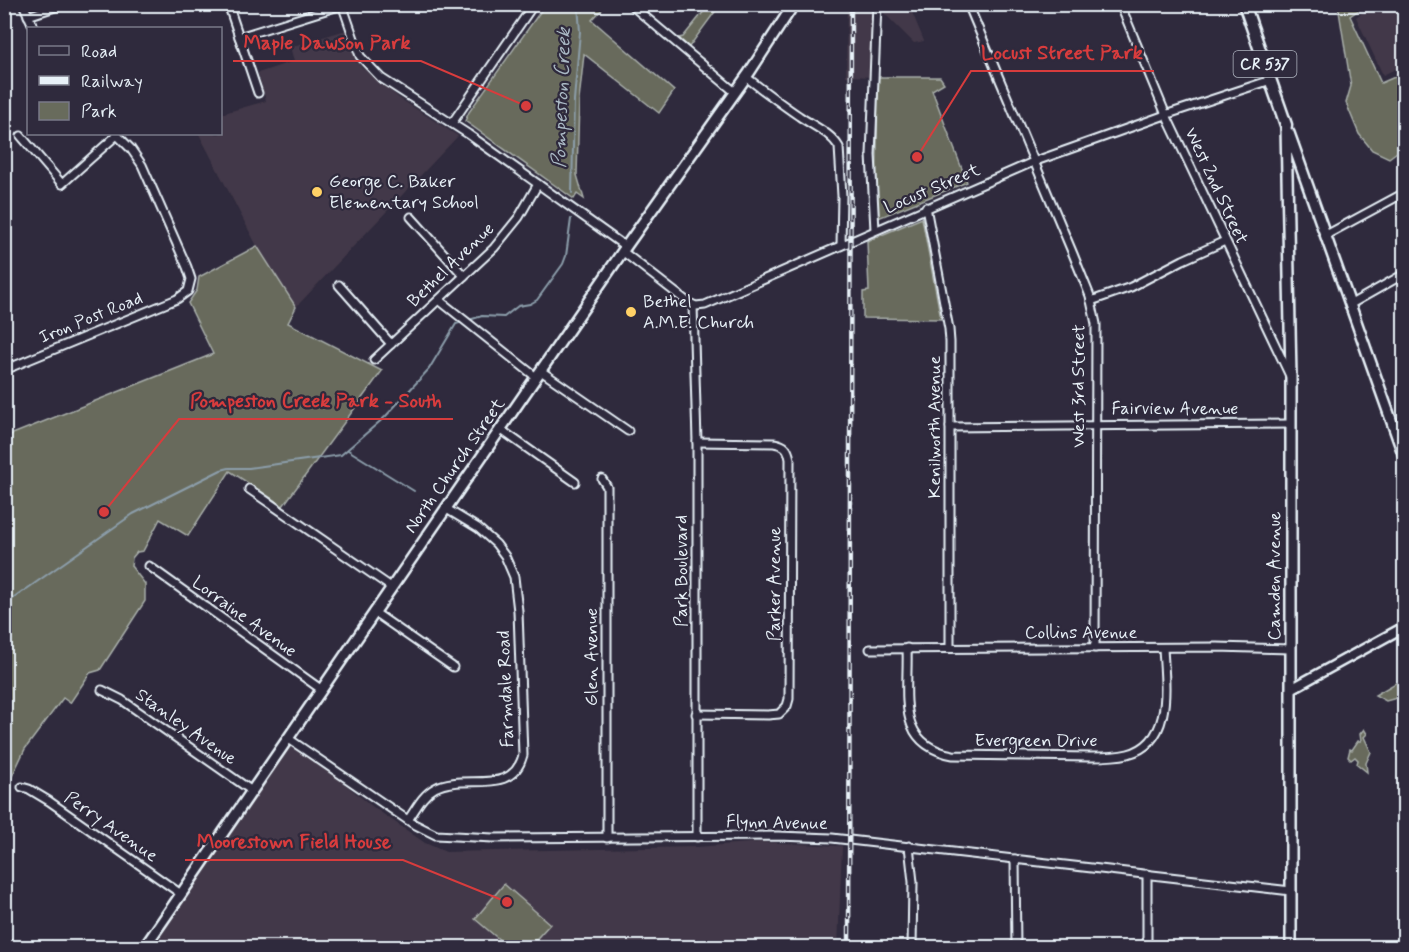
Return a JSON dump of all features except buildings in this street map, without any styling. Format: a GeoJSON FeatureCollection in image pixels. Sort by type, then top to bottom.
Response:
{"type":"FeatureCollection","features":[{"type":"Feature","properties":{"kind":"main road","name":"North Church Street"},"geometry":{"type":"LineString","coordinates":[[144,948],[624,249],[746,77],[794,4]]}},
{"type":"Feature","properties":{"kind":"main road","name":"CR 537"},"geometry":{"type":"LineString","coordinates":[[1244,4],[1305,181]]}},
{"type":"Feature","properties":{"kind":"main road","name":"Camden Avenue"},"geometry":{"type":"LineString","coordinates":[[1286,125],[1291,377],[1291,948]]}},
{"type":"Feature","properties":{"kind":"main road"},"geometry":{"type":"LineString","coordinates":[[1288,205],[1292,188],[1305,181],[1404,456]]}},
{"type":"Feature","properties":{"kind":"street"},"geometry":{"type":"LineString","coordinates":[[23,4],[34,27]]}},
{"type":"Feature","properties":{"kind":"street"},"geometry":{"type":"LineString","coordinates":[[28,16],[64,4]]}},
{"type":"Feature","properties":{"kind":"street"},"geometry":{"type":"LineString","coordinates":[[228,4],[258,93]]}},
{"type":"Feature","properties":{"kind":"street"},"geometry":{"type":"LineString","coordinates":[[239,37],[342,4],[360,56],[370,68],[538,184],[693,305]]}},
{"type":"Feature","properties":{"kind":"street"},"geometry":{"type":"LineString","coordinates":[[452,123],[534,4]]}},
{"type":"Feature","properties":{"kind":"street"},"geometry":{"type":"LineString","coordinates":[[630,4],[735,92]]}},
{"type":"Feature","properties":{"kind":"street"},"geometry":{"type":"LineString","coordinates":[[875,230],[871,155],[878,4]]}},
{"type":"Feature","properties":{"kind":"street","name":"West 3rd Street"},"geometry":{"type":"LineString","coordinates":[[968,4],[1091,302],[1096,324],[1095,648]]}},
{"type":"Feature","properties":{"kind":"street","name":"West 2nd Street"},"geometry":{"type":"LineString","coordinates":[[1120,4],[1166,115],[1291,377]]}},
{"type":"Feature","properties":{"kind":"street"},"geometry":{"type":"LineString","coordinates":[[746,77],[818,128],[839,147],[842,196],[841,245]]}},
{"type":"Feature","properties":{"kind":"street","name":"Locust Street"},"geometry":{"type":"LineString","coordinates":[[693,305],[711,304],[926,207],[1033,162],[1271,80]]}},
{"type":"Feature","properties":{"kind":"street"},"geometry":{"type":"LineString","coordinates":[[21,136],[62,184],[116,135]]}},
{"type":"Feature","properties":{"kind":"street","name":"Iron Post Road"},"geometry":{"type":"LineString","coordinates":[[8,368],[177,299],[188,291],[191,279],[187,267],[142,165],[118,135]]}},
{"type":"Feature","properties":{"kind":"street","name":"Bethel Avenue"},"geometry":{"type":"LineString","coordinates":[[374,360],[500,242],[538,184]]}},
{"type":"Feature","properties":{"kind":"street"},"geometry":{"type":"LineString","coordinates":[[1326,235],[1404,192]]}},
{"type":"Feature","properties":{"kind":"street","name":"Kenilworth Avenue"},"geometry":{"type":"LineString","coordinates":[[926,207],[950,329],[950,648]]}},
{"type":"Feature","properties":{"kind":"street"},"geometry":{"type":"LineString","coordinates":[[411,217],[464,276]]}},
{"type":"Feature","properties":{"kind":"street"},"geometry":{"type":"LineString","coordinates":[[1091,302],[1131,287],[1225,241]]}},
{"type":"Feature","properties":{"kind":"street"},"geometry":{"type":"LineString","coordinates":[[1351,304],[1404,274]]}},
{"type":"Feature","properties":{"kind":"street"},"geometry":{"type":"LineString","coordinates":[[339,285],[391,344]]}},
{"type":"Feature","properties":{"kind":"street"},"geometry":{"type":"LineString","coordinates":[[439,300],[539,374],[628,431]]}},
{"type":"Feature","properties":{"kind":"street","name":"Park Boulevard"},"geometry":{"type":"LineString","coordinates":[[693,305],[697,442],[697,837]]}},
{"type":"Feature","properties":{"kind":"street"},"geometry":{"type":"LineString","coordinates":[[4,355],[8,368]]}},
{"type":"Feature","properties":{"kind":"street","name":"Fairview Avenue"},"geometry":{"type":"LineString","coordinates":[[950,427],[1291,424]]}},
{"type":"Feature","properties":{"kind":"street"},"geometry":{"type":"LineString","coordinates":[[500,429],[575,482]]}},
{"type":"Feature","properties":{"kind":"street","name":"Parker Avenue"},"geometry":{"type":"LineString","coordinates":[[696,714],[768,716],[779,714],[788,703],[791,571],[790,454],[785,446],[774,443],[697,442]]}},
{"type":"Feature","properties":{"kind":"street","name":"Glen Avenue"},"geometry":{"type":"LineString","coordinates":[[602,479],[608,487],[607,838]]}},
{"type":"Feature","properties":{"kind":"street"},"geometry":{"type":"LineString","coordinates":[[249,489],[391,587]]}},
{"type":"Feature","properties":{"kind":"street","name":"Farmdale Road"},"geometry":{"type":"LineString","coordinates":[[408,820],[423,797],[436,787],[506,778],[518,770],[523,755],[518,611],[514,577],[505,556],[496,544],[478,528],[446,508]]}},
{"type":"Feature","properties":{"kind":"street","name":"Lorraine Avenue"},"geometry":{"type":"LineString","coordinates":[[149,566],[322,690]]}},
{"type":"Feature","properties":{"kind":"street"},"geometry":{"type":"LineString","coordinates":[[374,612],[453,667]]}},
{"type":"Feature","properties":{"kind":"street"},"geometry":{"type":"LineString","coordinates":[[1292,689],[1404,627]]}},
{"type":"Feature","properties":{"kind":"street","name":"Evergreen Drive"},"geometry":{"type":"LineString","coordinates":[[907,648],[908,715],[917,736],[933,749],[953,755],[1112,757],[1142,748],[1156,734],[1163,716],[1163,648]]}},
{"type":"Feature","properties":{"kind":"street","name":"Collins Avenue"},"geometry":{"type":"LineString","coordinates":[[870,649],[1291,649]]}},
{"type":"Feature","properties":{"kind":"street","name":"Stanley Avenue"},"geometry":{"type":"LineString","coordinates":[[102,690],[122,700],[252,791]]}},
{"type":"Feature","properties":{"kind":"street","name":"Flynn Avenue"},"geometry":{"type":"LineString","coordinates":[[289,739],[429,833],[448,837],[805,836],[1291,891]]}},
{"type":"Feature","properties":{"kind":"street","name":"Perry Avenue"},"geometry":{"type":"LineString","coordinates":[[22,787],[49,801],[182,894]]}},
{"type":"Feature","properties":{"kind":"street"},"geometry":{"type":"LineString","coordinates":[[909,846],[913,892],[912,948]]}},
{"type":"Feature","properties":{"kind":"street"},"geometry":{"type":"LineString","coordinates":[[1015,859],[1016,948]]}},
{"type":"Feature","properties":{"kind":"street"},"geometry":{"type":"LineString","coordinates":[[1147,874],[1147,948]]}},
{"type":"Feature","properties":{"kind":"street"},"geometry":{"type":"LineString","coordinates":[[4,940],[15,948]]}},
{"type":"Feature","properties":{"kind":"shaded area"},"geometry":{"type":"Polygon","coordinates":[[[1375,4],[1404,5],[1404,65],[1383,75],[1356,17],[1375,4]]]}},
{"type":"Feature","properties":{"kind":"shaded area"},"geometry":{"type":"Polygon","coordinates":[[[847,5],[909,5],[924,41],[914,43],[881,10],[878,77],[846,76],[847,5]]]}},
{"type":"Feature","properties":{"kind":"shaded area","name":"George C. Baker Elementary School"},"geometry":{"type":"Polygon","coordinates":[[[346,30],[357,63],[399,98],[458,136],[296,307],[257,246],[200,135],[222,135],[222,114],[266,101],[258,73],[294,61],[290,47],[346,30]]]}},
{"type":"Feature","properties":{"kind":"shaded area"},"geometry":{"type":"Polygon","coordinates":[[[289,739],[373,807],[425,843],[446,852],[697,847],[761,842],[842,846],[838,947],[151,948],[289,739]]]}},
{"type":"Feature","properties":{"kind":"green space"},"geometry":{"type":"Polygon","coordinates":[[[545,5],[606,5],[592,20],[674,91],[659,113],[584,54],[579,100],[577,175],[584,199],[577,194],[574,199],[465,121],[469,112],[545,5]]]}},
{"type":"Feature","properties":{"kind":"green space"},"geometry":{"type":"Polygon","coordinates":[[[709,5],[720,5],[689,47],[679,38],[683,37],[709,5]]]}},
{"type":"Feature","properties":{"kind":"green space"},"geometry":{"type":"Polygon","coordinates":[[[1338,5],[1366,5],[1350,16],[1381,83],[1404,73],[1404,125],[1400,127],[1401,149],[1389,158],[1372,150],[1359,134],[1346,103],[1351,86],[1338,5]]]}},
{"type":"Feature","properties":{"kind":"green space"},"geometry":{"type":"Polygon","coordinates":[[[878,77],[940,77],[944,83],[932,90],[967,182],[876,219],[878,77]]]}},
{"type":"Feature","properties":{"kind":"green space"},"geometry":{"type":"Polygon","coordinates":[[[922,218],[941,319],[863,318],[863,292],[869,291],[867,241],[922,218]]]}},
{"type":"Feature","properties":{"kind":"green space"},"geometry":{"type":"Polygon","coordinates":[[[257,246],[296,307],[288,323],[382,371],[283,506],[230,471],[188,536],[160,519],[143,551],[137,552],[132,558],[131,566],[145,584],[145,601],[100,670],[90,673],[70,703],[63,698],[25,749],[5,791],[5,437],[213,354],[188,303],[197,290],[199,277],[257,246]]]}},
{"type":"Feature","properties":{"kind":"green space"},"geometry":{"type":"Polygon","coordinates":[[[1399,681],[1404,696],[1386,701],[1375,695],[1399,681]]]}},
{"type":"Feature","properties":{"kind":"green space"},"geometry":{"type":"Polygon","coordinates":[[[1364,729],[1367,734],[1364,737],[1371,752],[1366,763],[1367,772],[1357,764],[1358,760],[1355,757],[1351,760],[1348,757],[1350,749],[1352,750],[1358,741],[1361,741],[1360,734],[1364,729]]]}},
{"type":"Feature","properties":{"kind":"green space"},"geometry":{"type":"Polygon","coordinates":[[[504,884],[550,924],[529,947],[508,947],[475,919],[504,884]]]}},
{"type":"Feature","properties":{"kind":"waterway","name":"Pompeston Creek"},"geometry":{"type":"LineString","coordinates":[[572,193],[574,100],[580,32],[578,4]]}},
{"type":"Feature","properties":{"kind":"waterway","name":"Pompeston Creek"},"geometry":{"type":"LineString","coordinates":[[4,605],[133,514],[221,470],[341,455],[385,417],[429,369],[456,324],[482,316],[504,317],[518,306],[537,300],[563,264],[571,219]]}},
{"type":"Feature","properties":{"kind":"waterway"},"geometry":{"type":"LineString","coordinates":[[348,450],[414,491]]}},
{"type":"Feature","properties":{"kind":"railway"},"geometry":{"type":"LineString","coordinates":[[849,948],[851,4]]}},
{"type":"Feature","properties":{"kind":"place","name":"Maple Dawson Park"},"geometry":{"type":"Point","coordinates":[526,106]}},
{"type":"Feature","properties":{"kind":"place","name":"Locust Street Park"},"geometry":{"type":"Point","coordinates":[917,157]}},
{"type":"Feature","properties":{"kind":"place","name":"George C. Baker Elementary School"},"geometry":{"type":"Point","coordinates":[317,192]}},
{"type":"Feature","properties":{"kind":"place","name":"Bethel A.M.E. Church"},"geometry":{"type":"Point","coordinates":[631,312]}},
{"type":"Feature","properties":{"kind":"place","name":"Pompeston Creek Park - South"},"geometry":{"type":"Point","coordinates":[104,512]}},
{"type":"Feature","properties":{"kind":"place","name":"Moorestown Field House"},"geometry":{"type":"Point","coordinates":[507,902]}}]}
